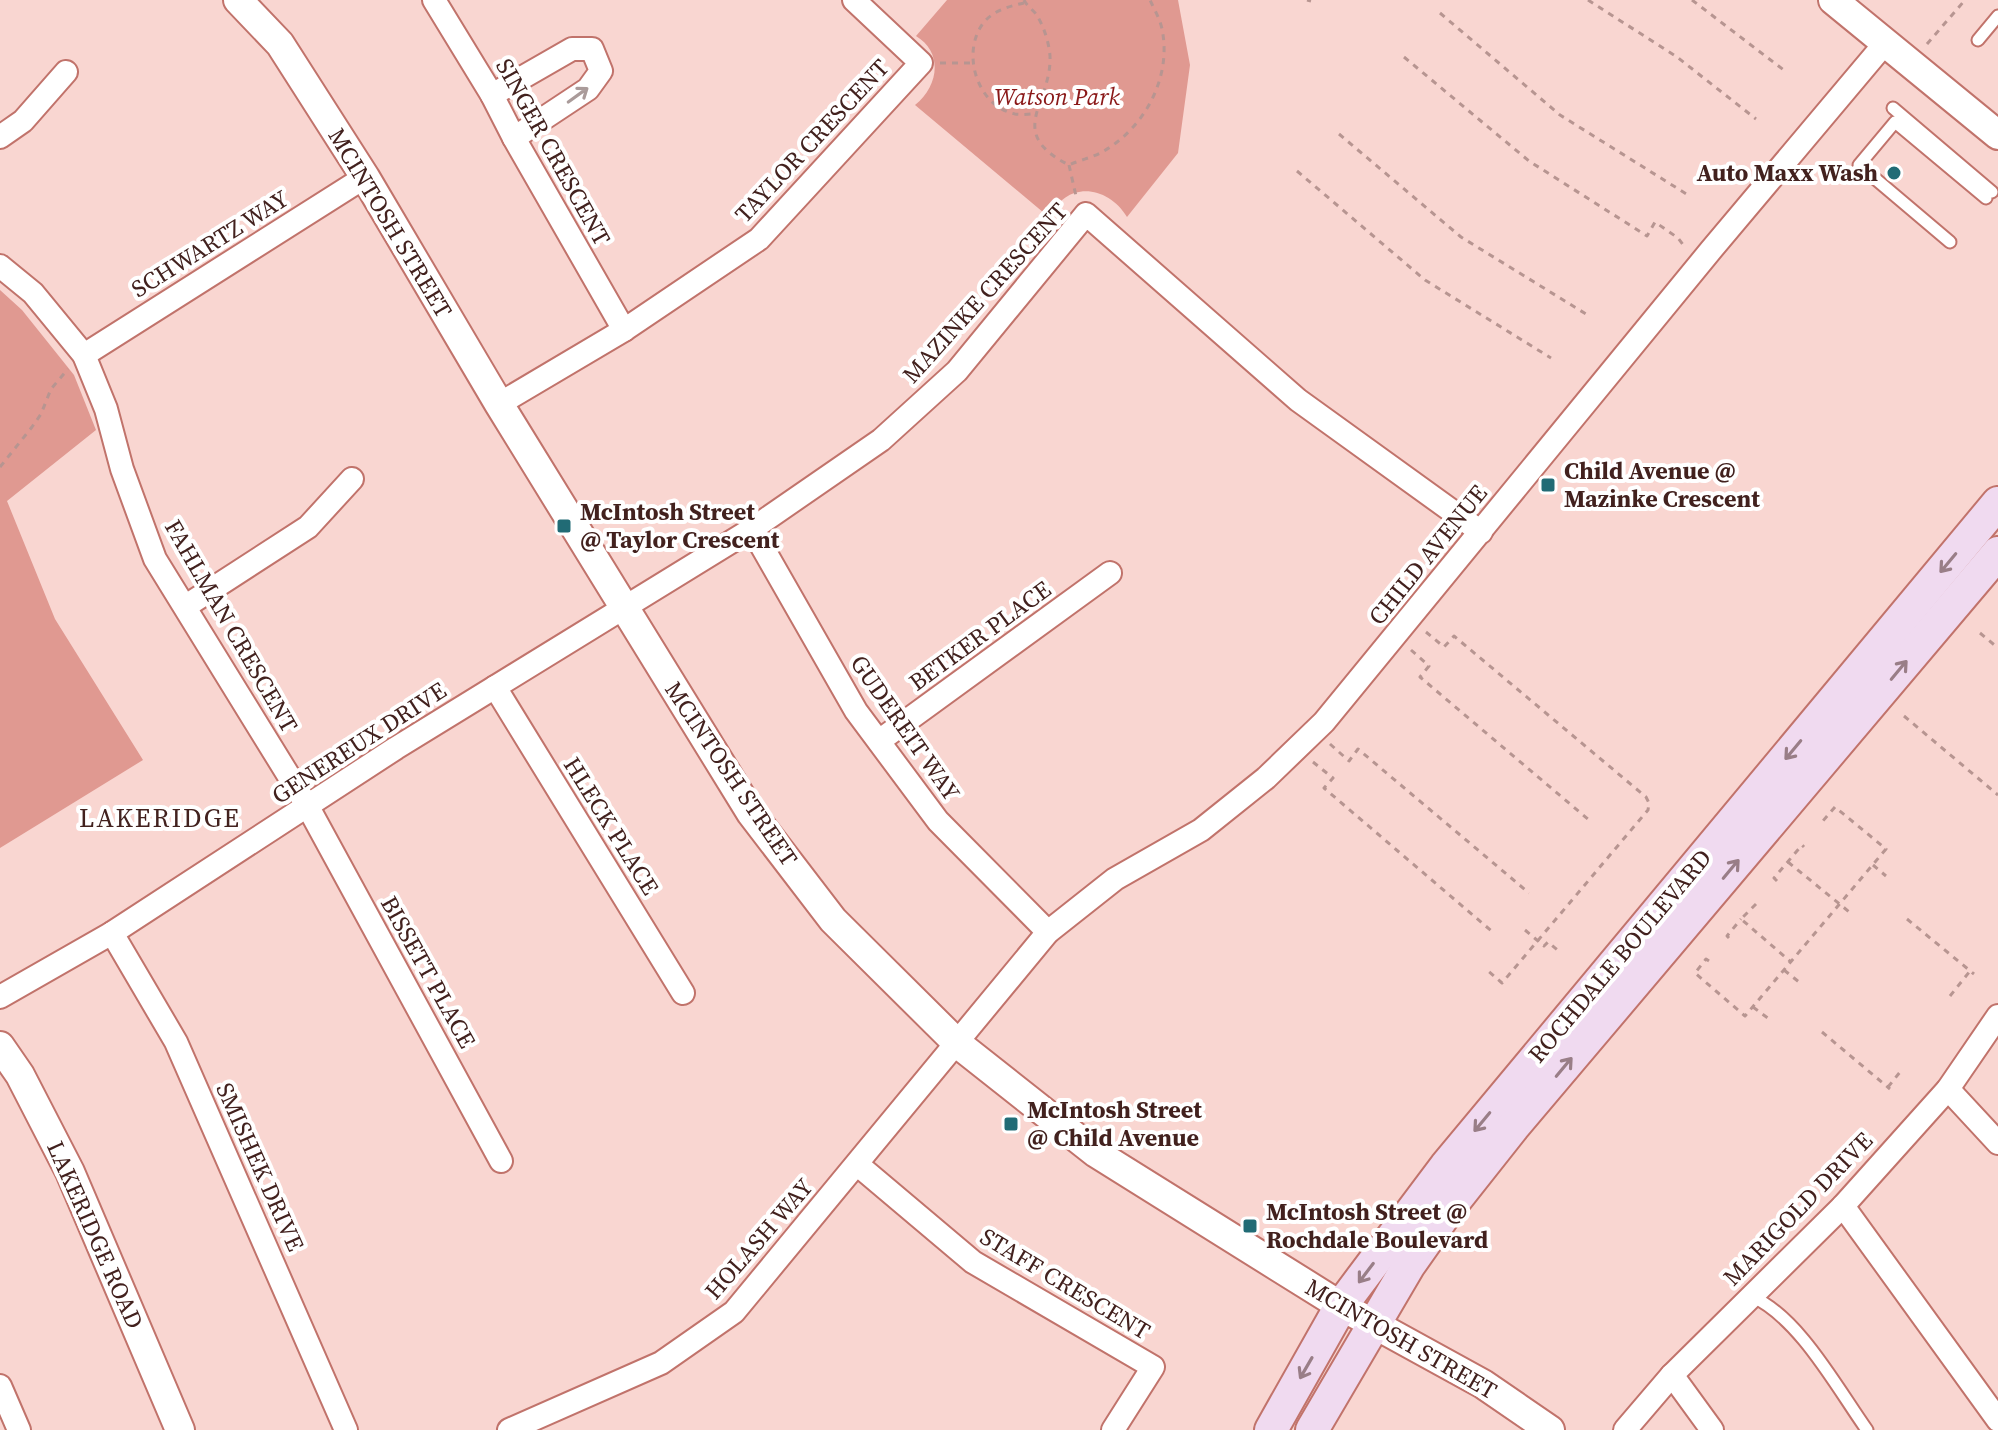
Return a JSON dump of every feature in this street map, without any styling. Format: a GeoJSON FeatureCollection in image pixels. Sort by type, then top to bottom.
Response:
{"type":"FeatureCollection","features":[{"type":"Feature","properties":{"kind":"main road","name":"ROCHDALE BOULEVARD"},"geometry":{"type":"LineString","coordinates":[[1271,1430],[1341,1306],[1446,1166],[1998,503]]}},
{"type":"Feature","properties":{"kind":"main road","name":"ROCHDALE BOULEVARD"},"geometry":{"type":"LineString","coordinates":[[1312,1430],[1409,1265],[1452,1204],[1513,1127],[1998,553]]}},
{"type":"Feature","properties":{"kind":"street","name":"MCINTOSH STREET"},"geometry":{"type":"LineString","coordinates":[[238,0],[280,44],[365,177],[623,609],[751,813],[833,920],[958,1044],[1096,1153],[1341,1306],[1483,1384],[1550,1430]]}},
{"type":"Feature","properties":{"kind":"street","name":"SINGER CRESCENT"},"geometry":{"type":"LineString","coordinates":[[434,0],[492,95],[624,330]]}},
{"type":"Feature","properties":{"kind":"street","name":"TAYLOR CRESCENT"},"geometry":{"type":"LineString","coordinates":[[499,404],[624,330],[759,239],[921,63],[854,0]]}},
{"type":"Feature","properties":{"kind":"street"},"geometry":{"type":"LineString","coordinates":[[1833,0],[1998,135]]}},
{"type":"Feature","properties":{"kind":"street","name":"CHILD AVENUE"},"geometry":{"type":"LineString","coordinates":[[958,1044],[1048,932],[1115,879],[1201,830],[1266,778],[1324,722],[1886,42]]}},
{"type":"Feature","properties":{"kind":"street"},"geometry":{"type":"LineString","coordinates":[[492,95],[572,49],[592,49],[601,71],[588,89],[514,138]]}},
{"type":"Feature","properties":{"kind":"street"},"geometry":{"type":"LineString","coordinates":[[0,137],[23,121],[66,72]]}},
{"type":"Feature","properties":{"kind":"street","name":"SCHWARTZ WAY"},"geometry":{"type":"LineString","coordinates":[[84,355],[365,177]]}},
{"type":"Feature","properties":{"kind":"street","name":"MAZINKE CRESCENT"},"geometry":{"type":"LineString","coordinates":[[623,609],[752,529],[881,440],[957,371],[1086,214],[1298,400],[1481,532]]}},
{"type":"Feature","properties":{"kind":"street","name":"FAHLMAN CRESCENT"},"geometry":{"type":"LineString","coordinates":[[0,266],[33,293],[84,355],[106,409],[122,469],[155,559],[308,807]]}},
{"type":"Feature","properties":{"kind":"street"},"geometry":{"type":"LineString","coordinates":[[186,606],[308,527],[352,479]]}},
{"type":"Feature","properties":{"kind":"street","name":"GUDEREIT WAY"},"geometry":{"type":"LineString","coordinates":[[752,529],[856,711],[938,821],[1048,932]]}},
{"type":"Feature","properties":{"kind":"street","name":"BETKER PLACE"},"geometry":{"type":"LineString","coordinates":[[879,741],[1110,573]]}},
{"type":"Feature","properties":{"kind":"street","name":"GENEREUX DRIVE"},"geometry":{"type":"LineString","coordinates":[[0,997],[112,933],[396,748],[623,609]]}},
{"type":"Feature","properties":{"kind":"street","name":"HLECK PLACE"},"geometry":{"type":"LineString","coordinates":[[495,687],[683,993]]}},
{"type":"Feature","properties":{"kind":"street","name":"BISSETT PLACE"},"geometry":{"type":"LineString","coordinates":[[308,807],[501,1161]]}},
{"type":"Feature","properties":{"kind":"street","name":"SMISHEK DRIVE"},"geometry":{"type":"LineString","coordinates":[[112,933],[176,1042],[346,1430]]}},
{"type":"Feature","properties":{"kind":"street","name":"MARIGOLD DRIVE"},"geometry":{"type":"LineString","coordinates":[[1625,1430],[1672,1375],[1843,1206],[1948,1089],[1998,1016]]}},
{"type":"Feature","properties":{"kind":"street","name":"HOLASH WAY"},"geometry":{"type":"LineString","coordinates":[[509,1430],[661,1363],[734,1312],[958,1044]]}},
{"type":"Feature","properties":{"kind":"street","name":"LAKERIDGE ROAD"},"geometry":{"type":"LineString","coordinates":[[0,1046],[20,1075],[70,1172],[180,1430]]}},
{"type":"Feature","properties":{"kind":"street"},"geometry":{"type":"LineString","coordinates":[[1948,1089],[1998,1143]]}},
{"type":"Feature","properties":{"kind":"street","name":"STAFF CRESCENT"},"geometry":{"type":"LineString","coordinates":[[858,1165],[973,1262],[1153,1367],[1113,1430]]}},
{"type":"Feature","properties":{"kind":"street"},"geometry":{"type":"LineString","coordinates":[[1843,1206],[1998,1420]]}},
{"type":"Feature","properties":{"kind":"street"},"geometry":{"type":"LineString","coordinates":[[1672,1375],[1712,1430]]}},
{"type":"Feature","properties":{"kind":"street"},"geometry":{"type":"LineString","coordinates":[[0,1386],[19,1430]]}},
{"type":"Feature","properties":{"kind":"lane"},"geometry":{"type":"LineString","coordinates":[[1978,40],[1998,16]]}},
{"type":"Feature","properties":{"kind":"lane"},"geometry":{"type":"LineString","coordinates":[[1893,108],[1989,195],[1895,122],[1859,165],[1950,242]]}},
{"type":"Feature","properties":{"kind":"lane"},"geometry":{"type":"LineString","coordinates":[[1750,1296],[1762,1301],[1788,1323],[1867,1430]]}},
{"type":"Feature","properties":{"kind":"path"},"geometry":{"type":"LineString","coordinates":[[1034,114],[1014,114],[995,104],[979,86],[972,63],[975,39],[985,20],[1003,8],[1024,1],[1036,15],[1050,56],[1034,114],[1036,134],[1049,155],[1069,165],[1103,152],[1129,132],[1151,103],[1163,64],[1162,29],[1150,0]]}},
{"type":"Feature","properties":{"kind":"path"},"geometry":{"type":"LineString","coordinates":[[1588,0],[1677,57],[1756,119]]}},
{"type":"Feature","properties":{"kind":"path"},"geometry":{"type":"LineString","coordinates":[[1692,0],[1785,71]]}},
{"type":"Feature","properties":{"kind":"path"},"geometry":{"type":"LineString","coordinates":[[1927,44],[1965,0]]}},
{"type":"Feature","properties":{"kind":"path"},"geometry":{"type":"LineString","coordinates":[[1440,13],[1560,115],[1688,195]]}},
{"type":"Feature","properties":{"kind":"path"},"geometry":{"type":"LineString","coordinates":[[1404,57],[1529,161],[1647,236],[1655,222],[1684,246]]}},
{"type":"Feature","properties":{"kind":"path"},"geometry":{"type":"LineString","coordinates":[[921,63],[972,63]]}},
{"type":"Feature","properties":{"kind":"path"},"geometry":{"type":"LineString","coordinates":[[1339,134],[1461,237],[1586,314]]}},
{"type":"Feature","properties":{"kind":"path"},"geometry":{"type":"LineString","coordinates":[[1069,165],[1073,190],[1086,214]]}},
{"type":"Feature","properties":{"kind":"path"},"geometry":{"type":"LineString","coordinates":[[1297,171],[1425,280],[1551,358]]}},
{"type":"Feature","properties":{"kind":"path"},"geometry":{"type":"LineString","coordinates":[[0,467],[41,414],[51,389],[84,355]]}},
{"type":"Feature","properties":{"kind":"path"},"geometry":{"type":"LineString","coordinates":[[1426,632],[1444,647],[1454,636],[1646,797],[1649,803],[1648,810],[1502,983],[1486,969]]}},
{"type":"Feature","properties":{"kind":"path"},"geometry":{"type":"LineString","coordinates":[[1980,633],[1998,648]]}},
{"type":"Feature","properties":{"kind":"path"},"geometry":{"type":"LineString","coordinates":[[1411,650],[1429,666],[1420,677],[1589,820]]}},
{"type":"Feature","properties":{"kind":"path"},"geometry":{"type":"LineString","coordinates":[[1904,716],[1998,795]]}},
{"type":"Feature","properties":{"kind":"path"},"geometry":{"type":"LineString","coordinates":[[1330,744],[1349,761],[1358,749],[1529,893]]}},
{"type":"Feature","properties":{"kind":"path"},"geometry":{"type":"LineString","coordinates":[[1313,762],[1333,778],[1324,788],[1495,934]]}},
{"type":"Feature","properties":{"kind":"path"},"geometry":{"type":"LineString","coordinates":[[1709,961],[1706,959],[1695,973],[1745,1016],[1886,849],[1835,807],[1822,822],[1825,824]]}},
{"type":"Feature","properties":{"kind":"path"},"geometry":{"type":"LineString","coordinates":[[1777,881],[1774,878],[1802,845],[1804,847]]}},
{"type":"Feature","properties":{"kind":"path"},"geometry":{"type":"LineString","coordinates":[[1788,862],[1853,915]]}},
{"type":"Feature","properties":{"kind":"path"},"geometry":{"type":"LineString","coordinates":[[1872,865],[1886,876]]}},
{"type":"Feature","properties":{"kind":"path"},"geometry":{"type":"LineString","coordinates":[[1729,938],[1727,936],[1756,904]]}},
{"type":"Feature","properties":{"kind":"path"},"geometry":{"type":"LineString","coordinates":[[1741,919],[1791,962]]}},
{"type":"Feature","properties":{"kind":"path"},"geometry":{"type":"LineString","coordinates":[[1907,919],[1972,972],[1950,996]]}},
{"type":"Feature","properties":{"kind":"path"},"geometry":{"type":"LineString","coordinates":[[1525,930],[1544,946],[1548,942],[1561,953]]}},
{"type":"Feature","properties":{"kind":"path"},"geometry":{"type":"LineString","coordinates":[[1784,970],[1799,982]]}},
{"type":"Feature","properties":{"kind":"path"},"geometry":{"type":"LineString","coordinates":[[1753,1007],[1769,1019]]}},
{"type":"Feature","properties":{"kind":"path"},"geometry":{"type":"LineString","coordinates":[[1822,1032],[1889,1088],[1900,1072]]}},
{"type":"Feature","properties":{"kind":"green space","name":"Watson Park"},"geometry":{"type":"Polygon","coordinates":[[[947,0],[1178,0],[1190,65],[1178,153],[1127,217],[1109,198],[1087,191],[1066,197],[1050,218],[915,105],[929,89],[935,70],[931,51],[916,36],[947,0]]]}},
{"type":"Feature","properties":{"kind":"green space"},"geometry":{"type":"Polygon","coordinates":[[[0,290],[22,310],[74,375],[96,430],[7,501],[55,619],[143,760],[0,848],[0,290]]]}},
{"type":"Feature","properties":{"kind":"place","name":"Auto Maxx Wash"},"geometry":{"type":"Point","coordinates":[1894,173]}},
{"type":"Feature","properties":{"kind":"place","name":"Child Avenue @ Mazinke Crescent"},"geometry":{"type":"Point","coordinates":[1548,485]}},
{"type":"Feature","properties":{"kind":"place","name":"McIntosh Street @ Taylor Crescent"},"geometry":{"type":"Point","coordinates":[564,526]}},
{"type":"Feature","properties":{"kind":"place","name":"McIntosh Street @ Child Avenue"},"geometry":{"type":"Point","coordinates":[1011,1124]}},
{"type":"Feature","properties":{"kind":"place","name":"McIntosh Street @ Rochdale Boulevard"},"geometry":{"type":"Point","coordinates":[1250,1226]}},
{"type":"Feature","properties":{"kind":"district","name":"LAKERIDGE"},"geometry":{"type":"Point","coordinates":[160,818]}}]}
